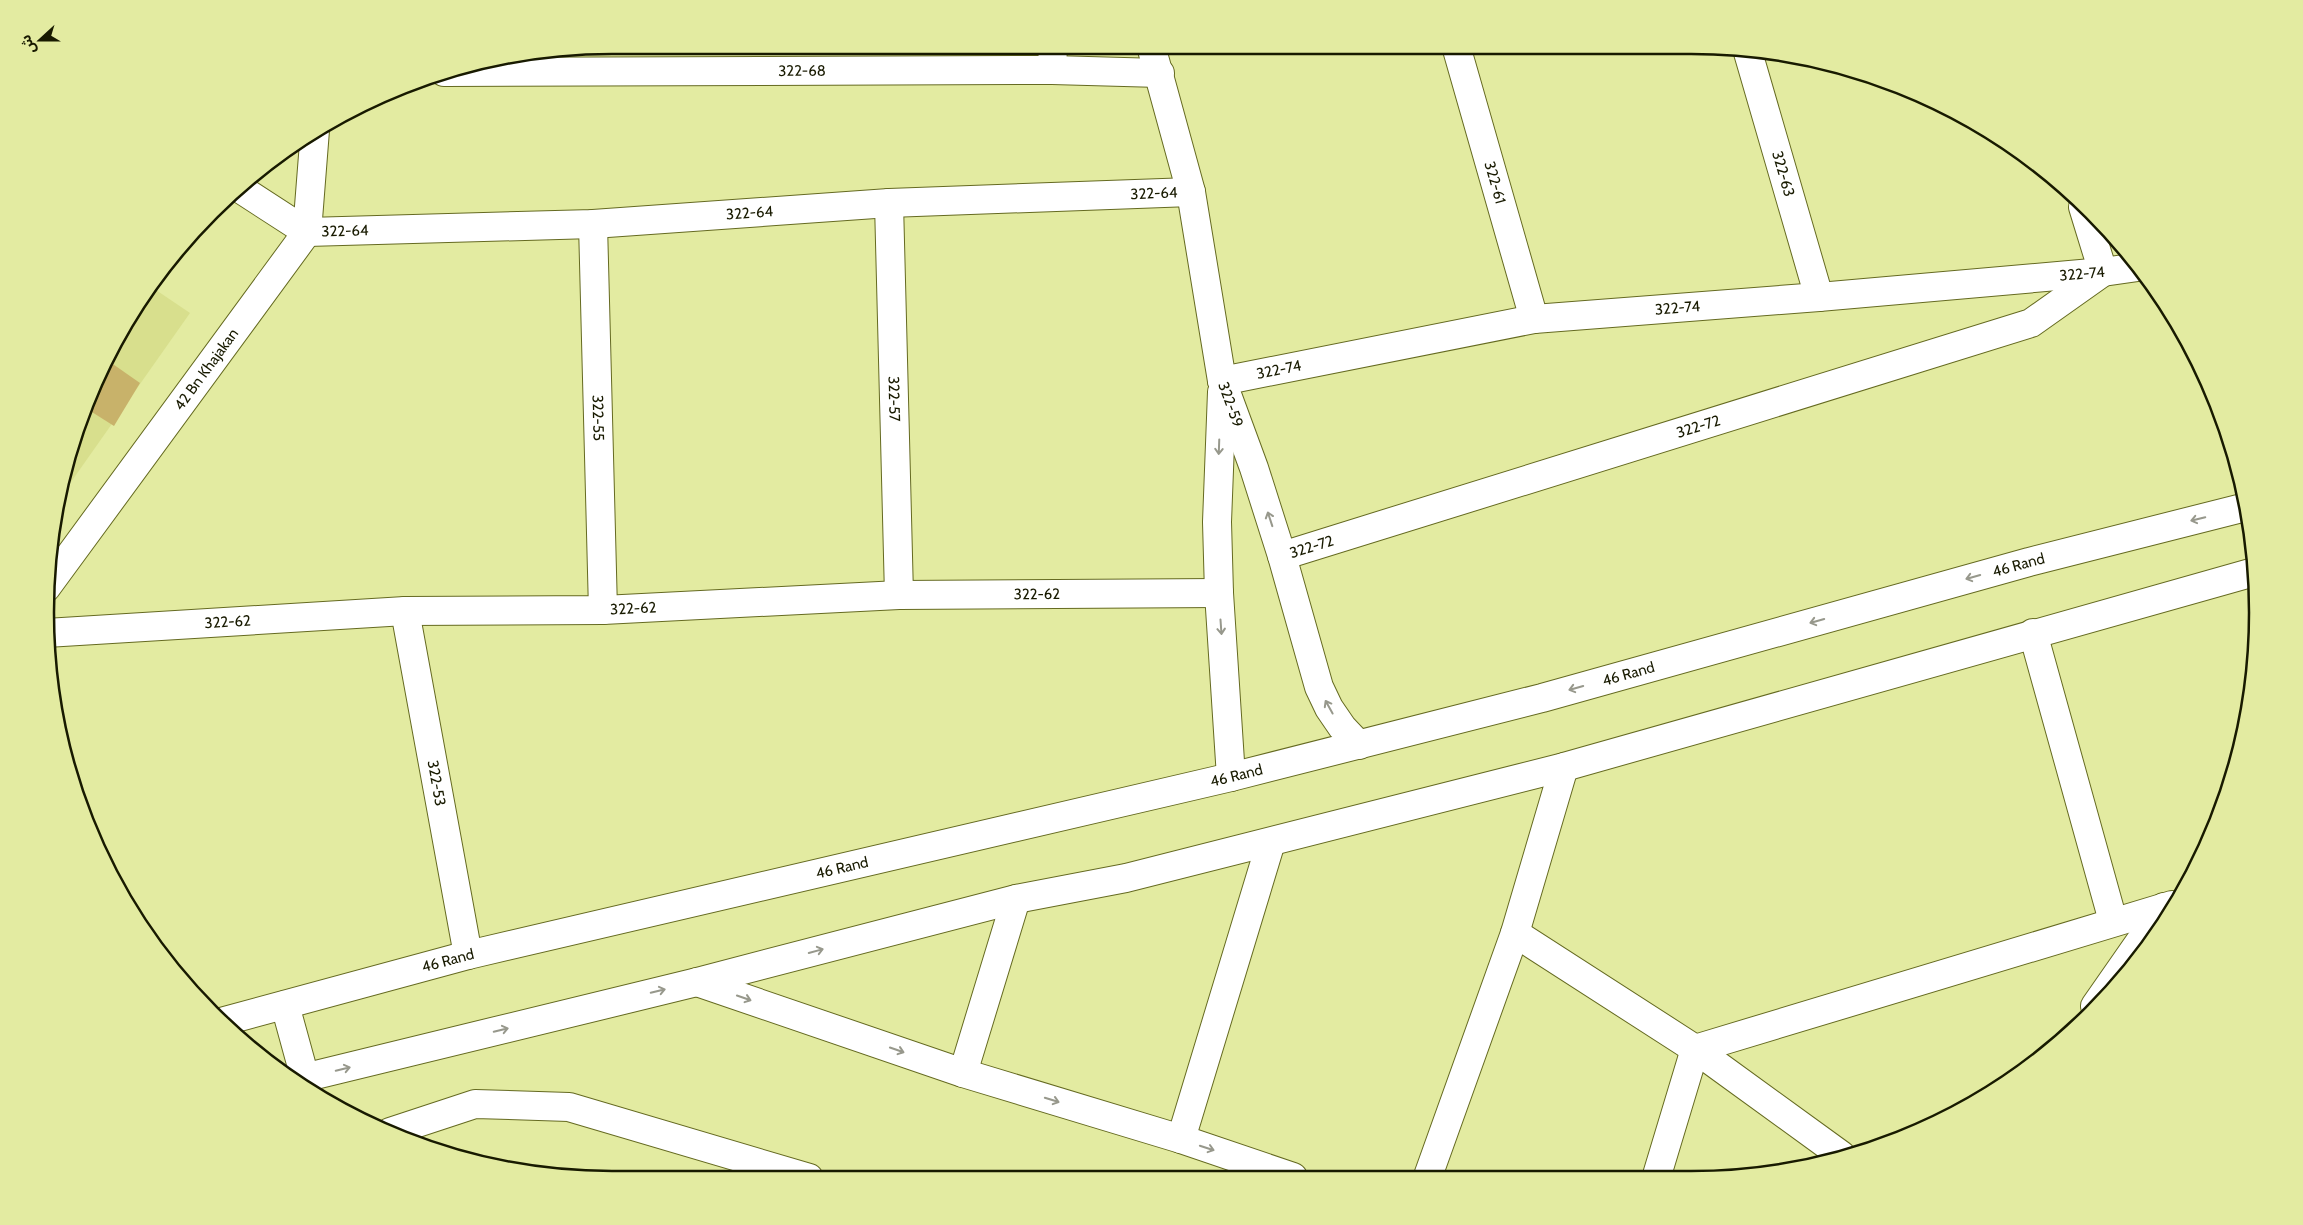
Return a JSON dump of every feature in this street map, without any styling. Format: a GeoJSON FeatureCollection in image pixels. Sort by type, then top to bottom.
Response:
{"type":"FeatureCollection","features":[{"type":"Feature","properties":{"kind":"street","name":"322-59"},"geometry":{"type":"LineString","coordinates":[[1154,54],[1191,192],[1222,381],[1254,468],[1282,556],[1319,686],[1329,708],[1342,727],[1359,745]]}},
{"type":"Feature","properties":{"kind":"street","name":"322-61"},"geometry":{"type":"LineString","coordinates":[[1458,54],[1534,320]]}},
{"type":"Feature","properties":{"kind":"street","name":"322-63"},"geometry":{"type":"LineString","coordinates":[[1749,57],[1819,298]]}},
{"type":"Feature","properties":{"kind":"street","name":"322-68"},"geometry":{"type":"LineString","coordinates":[[475,71],[1052,58],[1160,73]]}},
{"type":"Feature","properties":{"kind":"street"},"geometry":{"type":"LineString","coordinates":[[245,192],[307,232],[314,141]]}},
{"type":"Feature","properties":{"kind":"street","name":"322-64"},"geometry":{"type":"LineString","coordinates":[[307,232],[593,224],[889,203],[1191,192]]}},
{"type":"Feature","properties":{"kind":"street","name":"322-57"},"geometry":{"type":"LineString","coordinates":[[889,203],[899,595]]}},
{"type":"Feature","properties":{"kind":"street"},"geometry":{"type":"LineString","coordinates":[[2086,218],[2103,272]]}},
{"type":"Feature","properties":{"kind":"street","name":"322-55"},"geometry":{"type":"LineString","coordinates":[[593,224],[603,610]]}},
{"type":"Feature","properties":{"kind":"street","name":"42 Bn Khajakan"},"geometry":{"type":"LineString","coordinates":[[55,576],[307,232]]}},
{"type":"Feature","properties":{"kind":"street","name":"322-74"},"geometry":{"type":"LineString","coordinates":[[1222,381],[1534,320],[1819,298],[2131,268]]}},
{"type":"Feature","properties":{"kind":"street","name":"322-72"},"geometry":{"type":"LineString","coordinates":[[1282,556],[2031,323],[2103,272]]}},
{"type":"Feature","properties":{"kind":"street"},"geometry":{"type":"LineString","coordinates":[[1222,381],[1217,522],[1218,593],[1231,777]]}},
{"type":"Feature","properties":{"kind":"street","name":"46 Rand"},"geometry":{"type":"LineString","coordinates":[[230,1020],[468,955],[1231,777],[1359,745],[1552,695],[2029,562],[2240,508]]}},
{"type":"Feature","properties":{"kind":"street"},"geometry":{"type":"LineString","coordinates":[[304,1078],[697,982],[1016,899],[1126,878],[1564,767],[2248,574]]}},
{"type":"Feature","properties":{"kind":"street","name":"322-62"},"geometry":{"type":"LineString","coordinates":[[55,632],[405,611],[603,610],[899,595],[1218,593]]}},
{"type":"Feature","properties":{"kind":"street","name":"322-53"},"geometry":{"type":"LineString","coordinates":[[405,611],[468,955]]}},
{"type":"Feature","properties":{"kind":"street"},"geometry":{"type":"LineString","coordinates":[[2033,633],[2113,921]]}},
{"type":"Feature","properties":{"kind":"street"},"geometry":{"type":"LineString","coordinates":[[1430,1171],[1515,933],[1564,767]]}},
{"type":"Feature","properties":{"kind":"street"},"geometry":{"type":"LineString","coordinates":[[1181,1139],[1272,842]]}},
{"type":"Feature","properties":{"kind":"street"},"geometry":{"type":"LineString","coordinates":[[963,1073],[1016,899]]}},
{"type":"Feature","properties":{"kind":"street"},"geometry":{"type":"LineString","coordinates":[[1695,1049],[2165,907]]}},
{"type":"Feature","properties":{"kind":"street"},"geometry":{"type":"LineString","coordinates":[[1515,933],[1695,1049],[1836,1152]]}},
{"type":"Feature","properties":{"kind":"street"},"geometry":{"type":"LineString","coordinates":[[2131,956],[2141,943]]}},
{"type":"Feature","properties":{"kind":"street"},"geometry":{"type":"LineString","coordinates":[[697,982],[963,1073],[1181,1139],[1275,1171]]}},
{"type":"Feature","properties":{"kind":"street"},"geometry":{"type":"LineString","coordinates":[[285,1005],[299,1075]]}},
{"type":"Feature","properties":{"kind":"street"},"geometry":{"type":"LineString","coordinates":[[1658,1171],[1695,1049]]}},
{"type":"Feature","properties":{"kind":"street"},"geometry":{"type":"LineString","coordinates":[[399,1129],[475,1104],[569,1107],[785,1171]]}},
{"type":"Feature","properties":{"kind":"shaded area"},"geometry":{"type":"Polygon","coordinates":[[[156,290],[190,313],[68,486],[83,433],[111,365],[156,290]]]}},
{"type":"Feature","properties":{"kind":"building"},"geometry":{"type":"Polygon","coordinates":[[[112,363],[140,383],[114,426],[91,412],[112,363]]]}}]}
